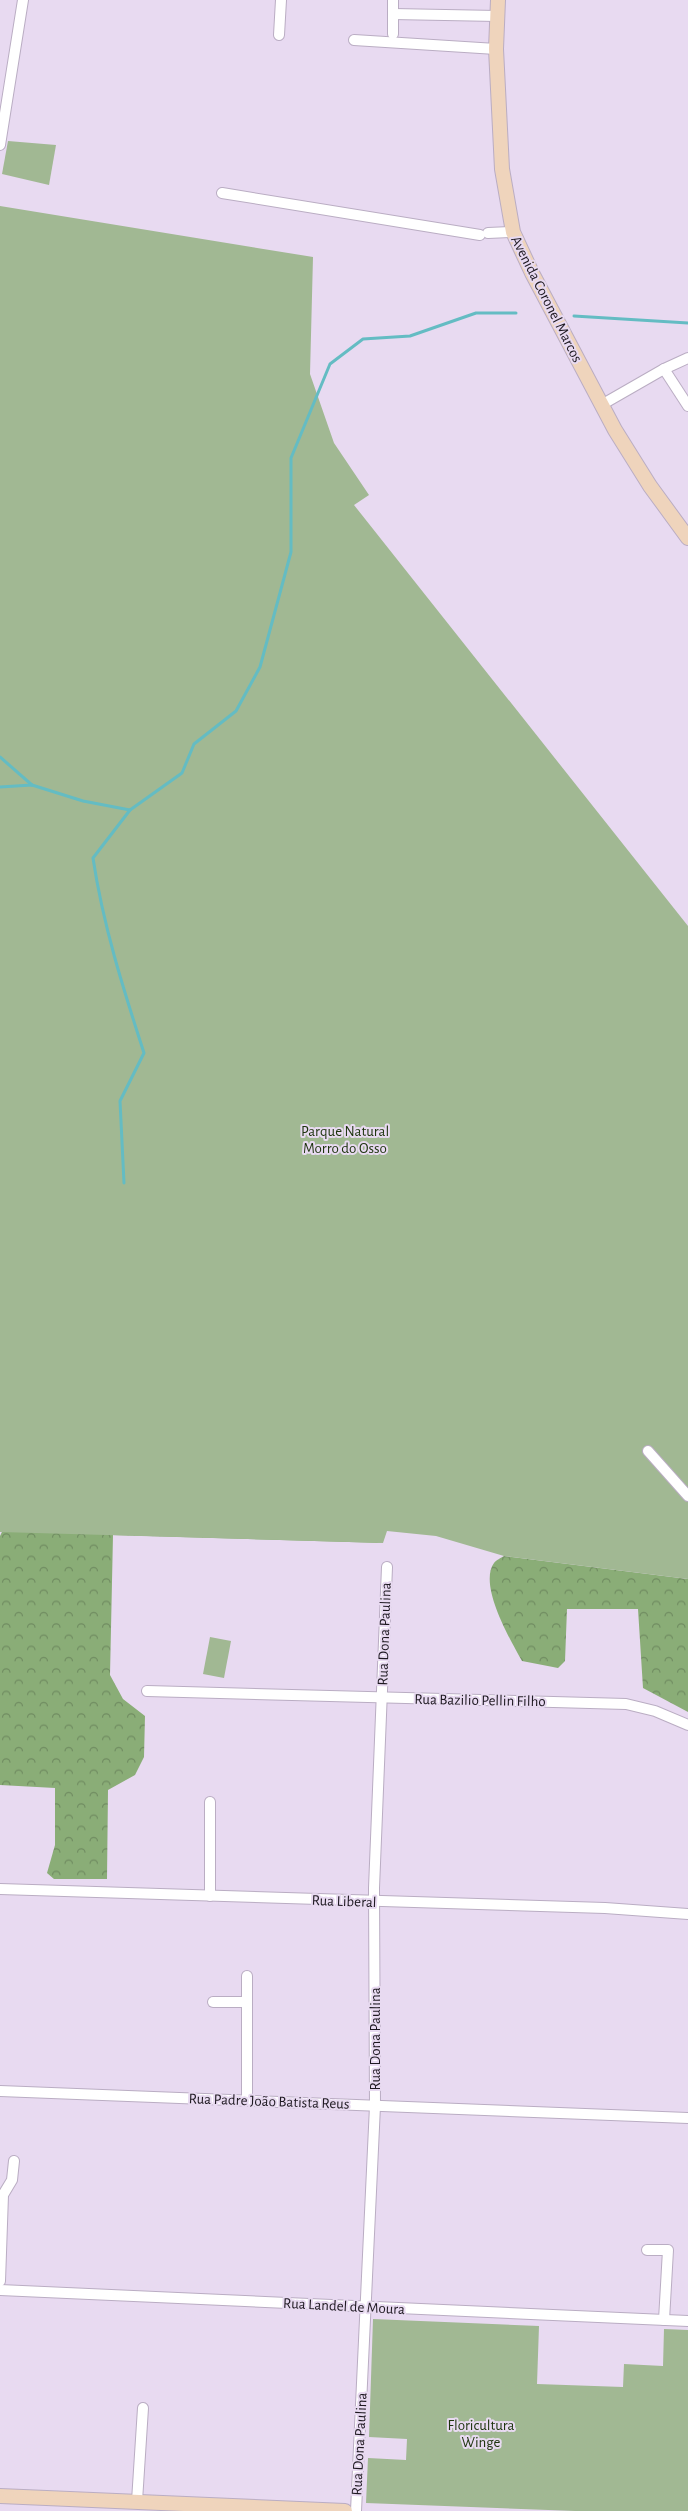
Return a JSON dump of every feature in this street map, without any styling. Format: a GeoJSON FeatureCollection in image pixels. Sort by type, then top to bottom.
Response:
{"type":"FeatureCollection","features":[{"type":"Feature","properties":{"kind":"main road","name":"Avenida Coronel Marcos"},"geometry":{"type":"LineString","coordinates":[[498,0],[496,49],[502,170],[513,232],[532,273],[603,404],[615,430],[650,486],[688,538]]}},
{"type":"Feature","properties":{"kind":"main road"},"geometry":{"type":"LineString","coordinates":[[0,2496],[345,2511]]}},
{"type":"Feature","properties":{"kind":"street"},"geometry":{"type":"LineString","coordinates":[[0,145],[23,0]]}},
{"type":"Feature","properties":{"kind":"street"},"geometry":{"type":"LineString","coordinates":[[279,35],[281,0]]}},
{"type":"Feature","properties":{"kind":"street"},"geometry":{"type":"LineString","coordinates":[[393,0],[393,34]]}},
{"type":"Feature","properties":{"kind":"street"},"geometry":{"type":"LineString","coordinates":[[393,14],[497,16]]}},
{"type":"Feature","properties":{"kind":"street"},"geometry":{"type":"LineString","coordinates":[[354,40],[496,49]]}},
{"type":"Feature","properties":{"kind":"street"},"geometry":{"type":"LineString","coordinates":[[222,193],[484,234],[513,232]]}},
{"type":"Feature","properties":{"kind":"street"},"geometry":{"type":"LineString","coordinates":[[603,404],[664,369],[688,358]]}},
{"type":"Feature","properties":{"kind":"street"},"geometry":{"type":"LineString","coordinates":[[664,369],[688,406]]}},
{"type":"Feature","properties":{"kind":"street"},"geometry":{"type":"LineString","coordinates":[[648,1451],[688,1496]]}},
{"type":"Feature","properties":{"kind":"street","name":"Rua Dona Paulina"},"geometry":{"type":"LineString","coordinates":[[356,2511],[375,2106],[374,1902],[387,1567]]}},
{"type":"Feature","properties":{"kind":"street","name":"Rua Bazilio Pellin Filho"},"geometry":{"type":"LineString","coordinates":[[148,1691],[626,1704],[655,1710],[688,1725]]}},
{"type":"Feature","properties":{"kind":"street"},"geometry":{"type":"LineString","coordinates":[[210,1802],[210,1896]]}},
{"type":"Feature","properties":{"kind":"street","name":"Rua Liberal"},"geometry":{"type":"LineString","coordinates":[[0,1889],[605,1908],[688,1914]]}},
{"type":"Feature","properties":{"kind":"street"},"geometry":{"type":"LineString","coordinates":[[246,1976],[247,2100]]}},
{"type":"Feature","properties":{"kind":"street"},"geometry":{"type":"LineString","coordinates":[[214,2002],[247,2002]]}},
{"type":"Feature","properties":{"kind":"street","name":"Rua Padre João Batista Reus"},"geometry":{"type":"LineString","coordinates":[[0,2091],[688,2118]]}},
{"type":"Feature","properties":{"kind":"street"},"geometry":{"type":"LineString","coordinates":[[0,2281],[3,2195],[12,2180],[14,2160]]}},
{"type":"Feature","properties":{"kind":"street"},"geometry":{"type":"LineString","coordinates":[[647,2250],[668,2250],[664,2320]]}},
{"type":"Feature","properties":{"kind":"street","name":"Rua Landel de Moura"},"geometry":{"type":"LineString","coordinates":[[0,2290],[688,2321]]}},
{"type":"Feature","properties":{"kind":"street"},"geometry":{"type":"LineString","coordinates":[[137,2501],[144,2408]]}},
{"type":"Feature","properties":{"kind":"green space"},"geometry":{"type":"Polygon","coordinates":[[[8,141],[56,145],[49,185],[2,174],[8,141]]]}},
{"type":"Feature","properties":{"kind":"green space","name":"Parque Natural Morro do Osso"},"geometry":{"type":"Polygon","coordinates":[[[0,206],[313,257],[310,374],[334,443],[369,495],[354,505],[688,926],[688,1579],[504,1556],[436,1536],[387,1531],[383,1543],[0,1532],[0,206]]]}},
{"type":"Feature","properties":{"kind":"green space"},"geometry":{"type":"Polygon","coordinates":[[[24,1486],[383,1543],[113,1535],[110,1675],[123,1699],[145,1716],[144,1757],[135,1775],[108,1790],[107,1879],[54,1879],[47,1873],[55,1845],[55,1788],[0,1785],[0,1536],[24,1486]]]}},
{"type":"Feature","properties":{"kind":"green space"},"geometry":{"type":"Polygon","coordinates":[[[504,1556],[688,1579],[688,1712],[643,1688],[638,1609],[567,1609],[565,1661],[558,1668],[522,1661],[498,1613],[490,1585],[490,1573],[494,1563],[504,1556]]]}},
{"type":"Feature","properties":{"kind":"green space"},"geometry":{"type":"Polygon","coordinates":[[[210,1637],[231,1641],[224,1678],[203,1674],[210,1637]]]}},
{"type":"Feature","properties":{"kind":"green space","name":"Floricultura Winge"},"geometry":{"type":"Polygon","coordinates":[[[373,2319],[539,2326],[537,2384],[623,2387],[624,2364],[663,2366],[664,2329],[688,2330],[688,2511],[575,2511],[366,2503],[368,2458],[406,2460],[407,2439],[369,2437],[373,2319]]]}},
{"type":"Feature","properties":{"kind":"waterway"},"geometry":{"type":"LineString","coordinates":[[0,787],[32,785],[83,801],[130,810],[182,773],[194,744],[236,711],[260,667],[291,552],[291,458],[330,364],[363,339],[410,336],[476,313],[516,313]]}},
{"type":"Feature","properties":{"kind":"waterway"},"geometry":{"type":"LineString","coordinates":[[574,316],[688,323]]}},
{"type":"Feature","properties":{"kind":"waterway"},"geometry":{"type":"LineString","coordinates":[[0,757],[32,785]]}},
{"type":"Feature","properties":{"kind":"waterway"},"geometry":{"type":"LineString","coordinates":[[124,1183],[120,1101],[144,1053],[108,932],[93,858],[130,810]]}}]}
